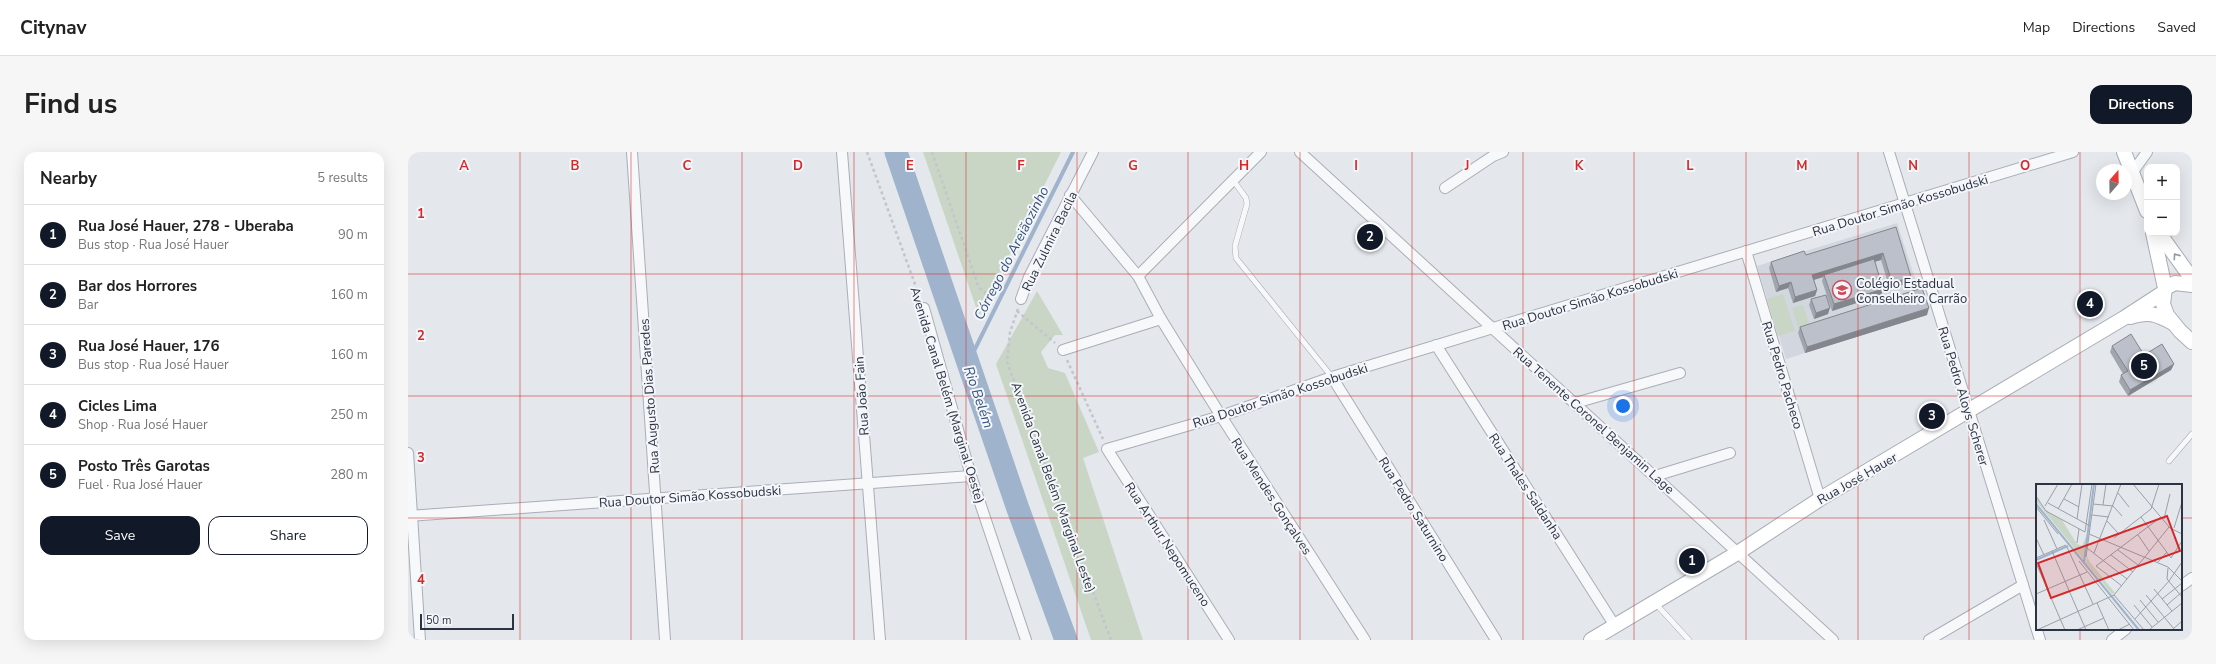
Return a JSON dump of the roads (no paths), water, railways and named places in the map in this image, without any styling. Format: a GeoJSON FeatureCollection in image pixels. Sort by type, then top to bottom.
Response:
{"type":"FeatureCollection","features":[{"type":"Feature","properties":{"kind":"main road"},"geometry":{"type":"LineString","coordinates":[[2124,152],[2129,164]]}},
{"type":"Feature","properties":{"kind":"main road"},"geometry":{"type":"LineString","coordinates":[[2132,173],[2144,203]]}},
{"type":"Feature","properties":{"kind":"main road"},"geometry":{"type":"LineString","coordinates":[[2154,236],[2164,290],[2163,304],[2167,315],[2192,342]]}},
{"type":"Feature","properties":{"kind":"main road"},"geometry":{"type":"LineString","coordinates":[[2162,236],[2192,279]]}},
{"type":"Feature","properties":{"kind":"main road"},"geometry":{"type":"LineString","coordinates":[[2164,290],[2176,283],[2192,285]]}},
{"type":"Feature","properties":{"kind":"main road","name":"Rua José Hauer"},"geometry":{"type":"LineString","coordinates":[[1591,640],[1739,552],[1820,499],[1969,412],[2124,318],[2164,290]]}},
{"type":"Feature","properties":{"kind":"main road","name":"Rua José Hauer"},"geometry":{"type":"LineString","coordinates":[[2124,318],[2143,313],[2158,315],[2175,324]]}},
{"type":"Feature","properties":{"kind":"street","name":"Rua Augusto Dias Paredes"},"geometry":{"type":"LineString","coordinates":[[632,152],[665,640]]}},
{"type":"Feature","properties":{"kind":"street","name":"Rua João Fain"},"geometry":{"type":"LineString","coordinates":[[842,152],[880,640]]}},
{"type":"Feature","properties":{"kind":"street","name":"Rua Zulmira Bacila"},"geometry":{"type":"LineString","coordinates":[[1021,299],[1029,277],[1093,152]]}},
{"type":"Feature","properties":{"kind":"street"},"geometry":{"type":"LineString","coordinates":[[1138,276],[1261,152]]}},
{"type":"Feature","properties":{"kind":"street","name":"Rua Tenente Coronel Benjamin Lage"},"geometry":{"type":"LineString","coordinates":[[1300,152],[1739,552],[1833,640]]}},
{"type":"Feature","properties":{"kind":"street"},"geometry":{"type":"LineString","coordinates":[[1445,188],[1482,163],[1503,152]]}},
{"type":"Feature","properties":{"kind":"street","name":"Rua Pedro Aloys Scherer"},"geometry":{"type":"LineString","coordinates":[[1889,152],[2036,627]]}},
{"type":"Feature","properties":{"kind":"street","name":"Rua Doutor Simão Kossobudski"},"geometry":{"type":"LineString","coordinates":[[1107,449],[1221,416],[1332,377],[2073,152]]}},
{"type":"Feature","properties":{"kind":"street"},"geometry":{"type":"LineString","coordinates":[[2132,173],[2147,152]]}},
{"type":"Feature","properties":{"kind":"street","name":"Rua Mendes Gonçalves"},"geometry":{"type":"LineString","coordinates":[[1070,195],[1138,276],[1161,319],[1221,416],[1365,640]]}},
{"type":"Feature","properties":{"kind":"street","name":"Rua Pedro Pacheco"},"geometry":{"type":"LineString","coordinates":[[1746,251],[1820,499]]}},
{"type":"Feature","properties":{"kind":"street","name":"Avenida Canal Belém (Marginal Oeste)"},"geometry":{"type":"LineString","coordinates":[[924,308],[972,476],[1026,640]]}},
{"type":"Feature","properties":{"kind":"street"},"geometry":{"type":"LineString","coordinates":[[1063,350],[1161,319]]}},
{"type":"Feature","properties":{"kind":"street","name":"Rua Thales Saldanha"},"geometry":{"type":"LineString","coordinates":[[1436,346],[1615,626]]}},
{"type":"Feature","properties":{"kind":"street"},"geometry":{"type":"LineString","coordinates":[[1575,403],[1680,373]]}},
{"type":"Feature","properties":{"kind":"street","name":"Rua Pedro Saturnino"},"geometry":{"type":"LineString","coordinates":[[1332,377],[1496,640]]}},
{"type":"Feature","properties":{"kind":"street","name":"Rua Arthur Nepomuceno"},"geometry":{"type":"LineString","coordinates":[[1107,449],[1229,640]]}},
{"type":"Feature","properties":{"kind":"street"},"geometry":{"type":"LineString","coordinates":[[408,453],[410,516],[420,640]]}},
{"type":"Feature","properties":{"kind":"street"},"geometry":{"type":"LineString","coordinates":[[1655,476],[1730,453]]}},
{"type":"Feature","properties":{"kind":"street","name":"Rua Doutor Simão Kossobudski"},"geometry":{"type":"LineString","coordinates":[[410,516],[972,476]]}},
{"type":"Feature","properties":{"kind":"street"},"geometry":{"type":"LineString","coordinates":[[2182,585],[2192,578]]}},
{"type":"Feature","properties":{"kind":"street"},"geometry":{"type":"LineString","coordinates":[[1929,640],[2023,585]]}},
{"type":"Feature","properties":{"kind":"street","name":"Rua Pedro Aloys Scherer"},"geometry":{"type":"LineString","coordinates":[[2037,630],[2040,640]]}},
{"type":"Feature","properties":{"kind":"street"},"geometry":{"type":"LineString","coordinates":[[2112,640],[2125,630]]}},
{"type":"Feature","properties":{"kind":"lane"},"geometry":{"type":"LineString","coordinates":[[1233,180],[1246,198],[1248,204],[1235,246],[1236,258],[1332,377]]}},
{"type":"Feature","properties":{"kind":"lane"},"geometry":{"type":"LineString","coordinates":[[2169,461],[2192,434]]}},
{"type":"Feature","properties":{"kind":"lane"},"geometry":{"type":"LineString","coordinates":[[1654,602],[1689,640]]}},
{"type":"Feature","properties":{"kind":"waterway","name":"Rio Belém"},"geometry":{"type":"LineString","coordinates":[[896,152],[1017,506],[1066,640]]}},
{"type":"Feature","properties":{"kind":"waterway","name":"Córrego do Areiãozinho"},"geometry":{"type":"LineString","coordinates":[[968,363],[1073,152]]}},
{"type":"Feature","properties":{"kind":"place","name":"Bar dos Horrores"},"geometry":{"type":"Point","coordinates":[1370,237]}},
{"type":"Feature","properties":{"kind":"place","name":"Colégio Estadual Conselheiro Carrão"},"geometry":{"type":"Point","coordinates":[1842,290]}},
{"type":"Feature","properties":{"kind":"place","name":"Cicles Lima"},"geometry":{"type":"Point","coordinates":[2090,304]}},
{"type":"Feature","properties":{"kind":"place","name":"Posto Três Garotas"},"geometry":{"type":"Point","coordinates":[2144,366]}},
{"type":"Feature","properties":{"kind":"place","name":"Rua José Hauer, 176"},"geometry":{"type":"Point","coordinates":[1932,416]}},
{"type":"Feature","properties":{"kind":"place","name":"Rua José Hauer, 278 - Uberaba"},"geometry":{"type":"Point","coordinates":[1692,561]}}]}
